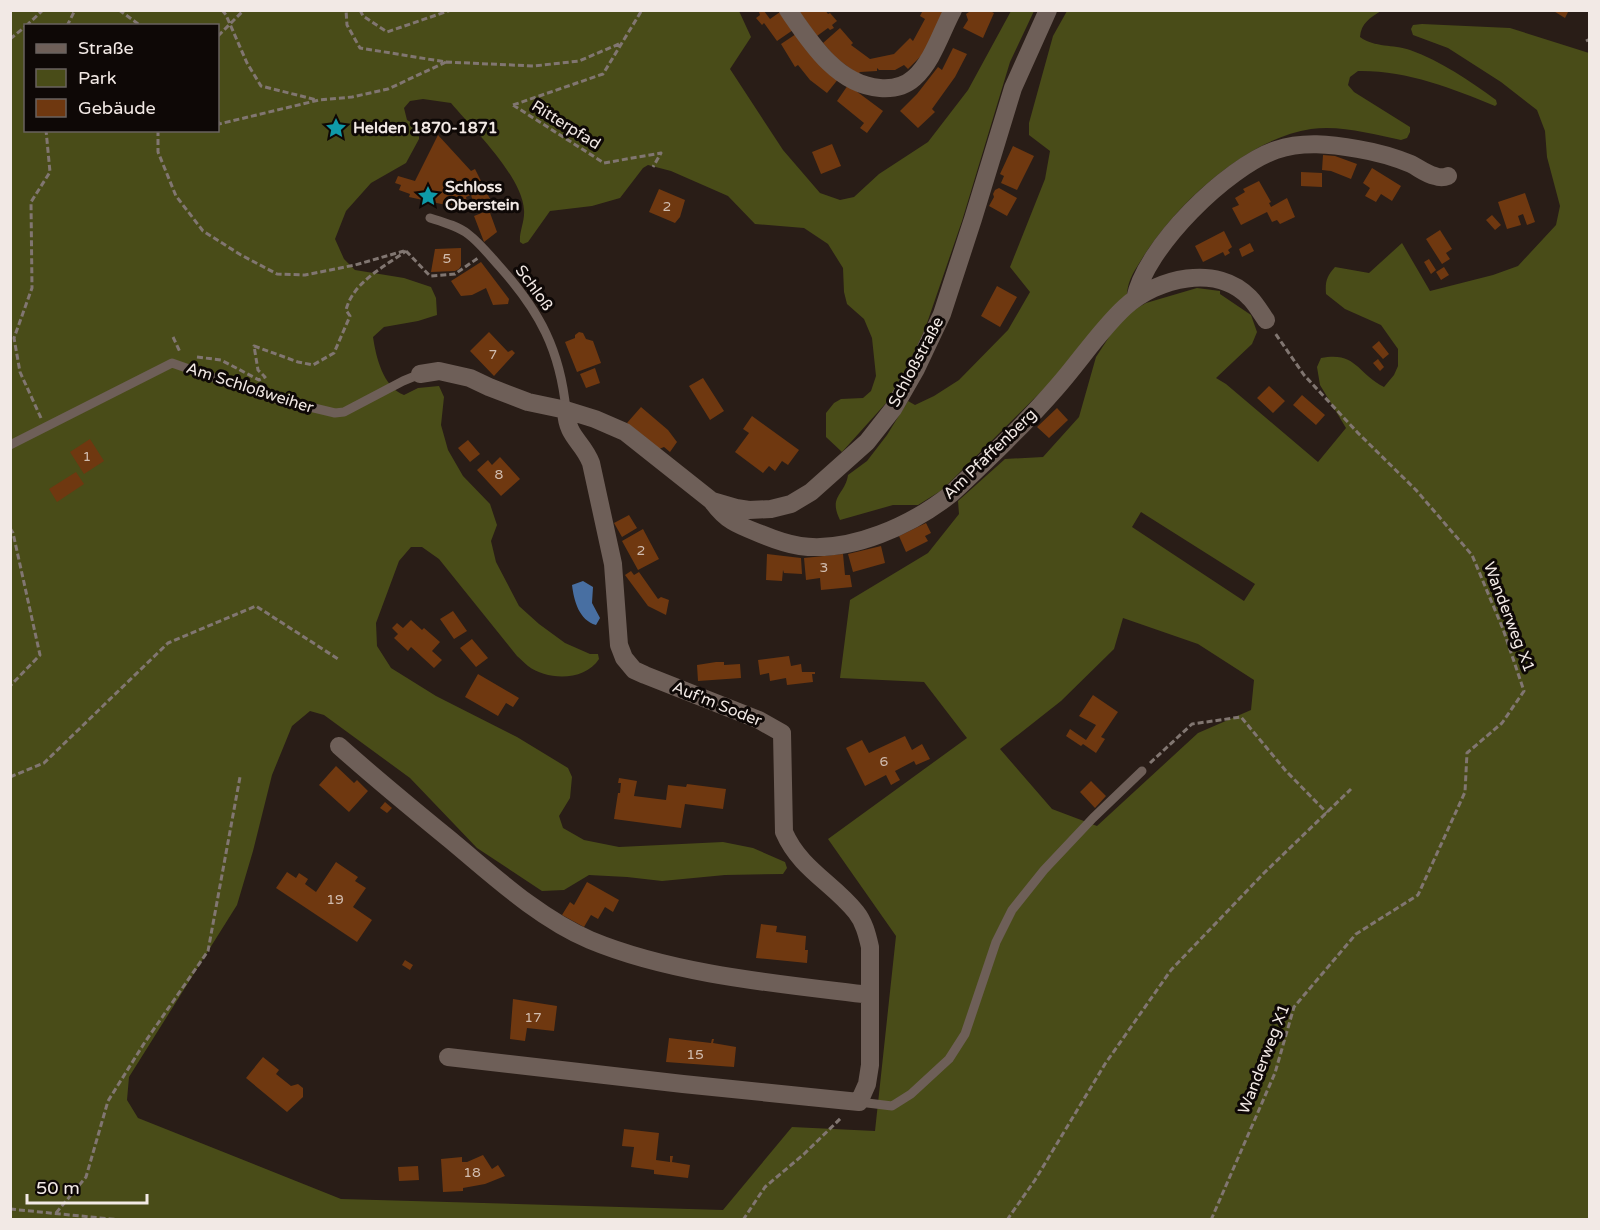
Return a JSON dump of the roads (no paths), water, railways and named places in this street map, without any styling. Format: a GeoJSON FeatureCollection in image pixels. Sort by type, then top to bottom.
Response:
{"type":"FeatureCollection","features":[{"type":"Feature","properties":{"kind":"street"},"geometry":{"type":"LineString","coordinates":[[788,10],[814,47],[843,75],[872,87],[889,89],[901,86],[914,78],[925,66],[953,10]]}},
{"type":"Feature","properties":{"kind":"street","name":"Schloßstraße"},"geometry":{"type":"LineString","coordinates":[[566,410],[625,432],[712,501],[749,510],[771,509],[790,504],[811,492],[867,442],[893,409],[916,369],[942,314],[974,219],[1012,88],[1048,10]]}},
{"type":"Feature","properties":{"kind":"street","name":"Am Pfaffenberg"},"geometry":{"type":"LineString","coordinates":[[1135,299],[1157,252],[1193,209],[1224,182],[1275,150],[1307,144],[1358,149],[1400,159],[1433,176],[1443,178],[1448,176]]}},
{"type":"Feature","properties":{"kind":"street","name":"Am Pfaffenberg"},"geometry":{"type":"LineString","coordinates":[[712,501],[721,514],[729,520],[779,541],[800,546],[828,546],[864,540],[932,509],[975,472],[1056,388],[1113,320],[1135,299],[1175,281],[1208,278],[1224,282],[1250,297],[1266,320]]}},
{"type":"Feature","properties":{"kind":"street","name":"Am Schloßweiher"},"geometry":{"type":"LineString","coordinates":[[420,374],[439,371],[470,378],[528,402],[566,410]]}},
{"type":"Feature","properties":{"kind":"street","name":"Auf'm Soder"},"geometry":{"type":"LineString","coordinates":[[566,410],[569,432],[583,449],[591,464],[613,564],[616,624],[619,645],[624,658],[634,670],[759,720],[782,733],[784,832],[798,857],[856,912],[866,928],[870,947],[870,1065],[867,1084],[859,1102]]}},
{"type":"Feature","properties":{"kind":"street"},"geometry":{"type":"LineString","coordinates":[[339,746],[398,799],[534,908],[590,940],[654,961],[690,969],[870,995]]}},
{"type":"Feature","properties":{"kind":"street"},"geometry":{"type":"LineString","coordinates":[[448,1057],[859,1102]]}},
{"type":"Feature","properties":{"kind":"lane","name":"Schloß"},"geometry":{"type":"LineString","coordinates":[[430,218],[468,234],[487,252],[531,304],[553,346],[563,380],[566,410]]}},
{"type":"Feature","properties":{"kind":"lane","name":"Am Schloßweiher"},"geometry":{"type":"LineString","coordinates":[[10,445],[172,363],[272,398],[335,413],[344,412],[420,374]]}},
{"type":"Feature","properties":{"kind":"lane"},"geometry":{"type":"LineString","coordinates":[[859,1102],[892,1106],[911,1094],[949,1059],[965,1034],[996,942],[1012,910],[1044,870],[1092,818],[1142,771]]}},
{"type":"Feature","properties":{"kind":"water"},"geometry":{"type":"Polygon","coordinates":[[[583,581],[593,587],[592,603],[600,618],[596,625],[590,623],[581,614],[574,597],[572,585],[583,581]]]}},
{"type":"Feature","properties":{"kind":"place","name":"Helden 1870-1871"},"geometry":{"type":"Point","coordinates":[336,128]}},
{"type":"Feature","properties":{"kind":"place","name":"Schloss Oberstein"},"geometry":{"type":"Point","coordinates":[428,196]}}]}
